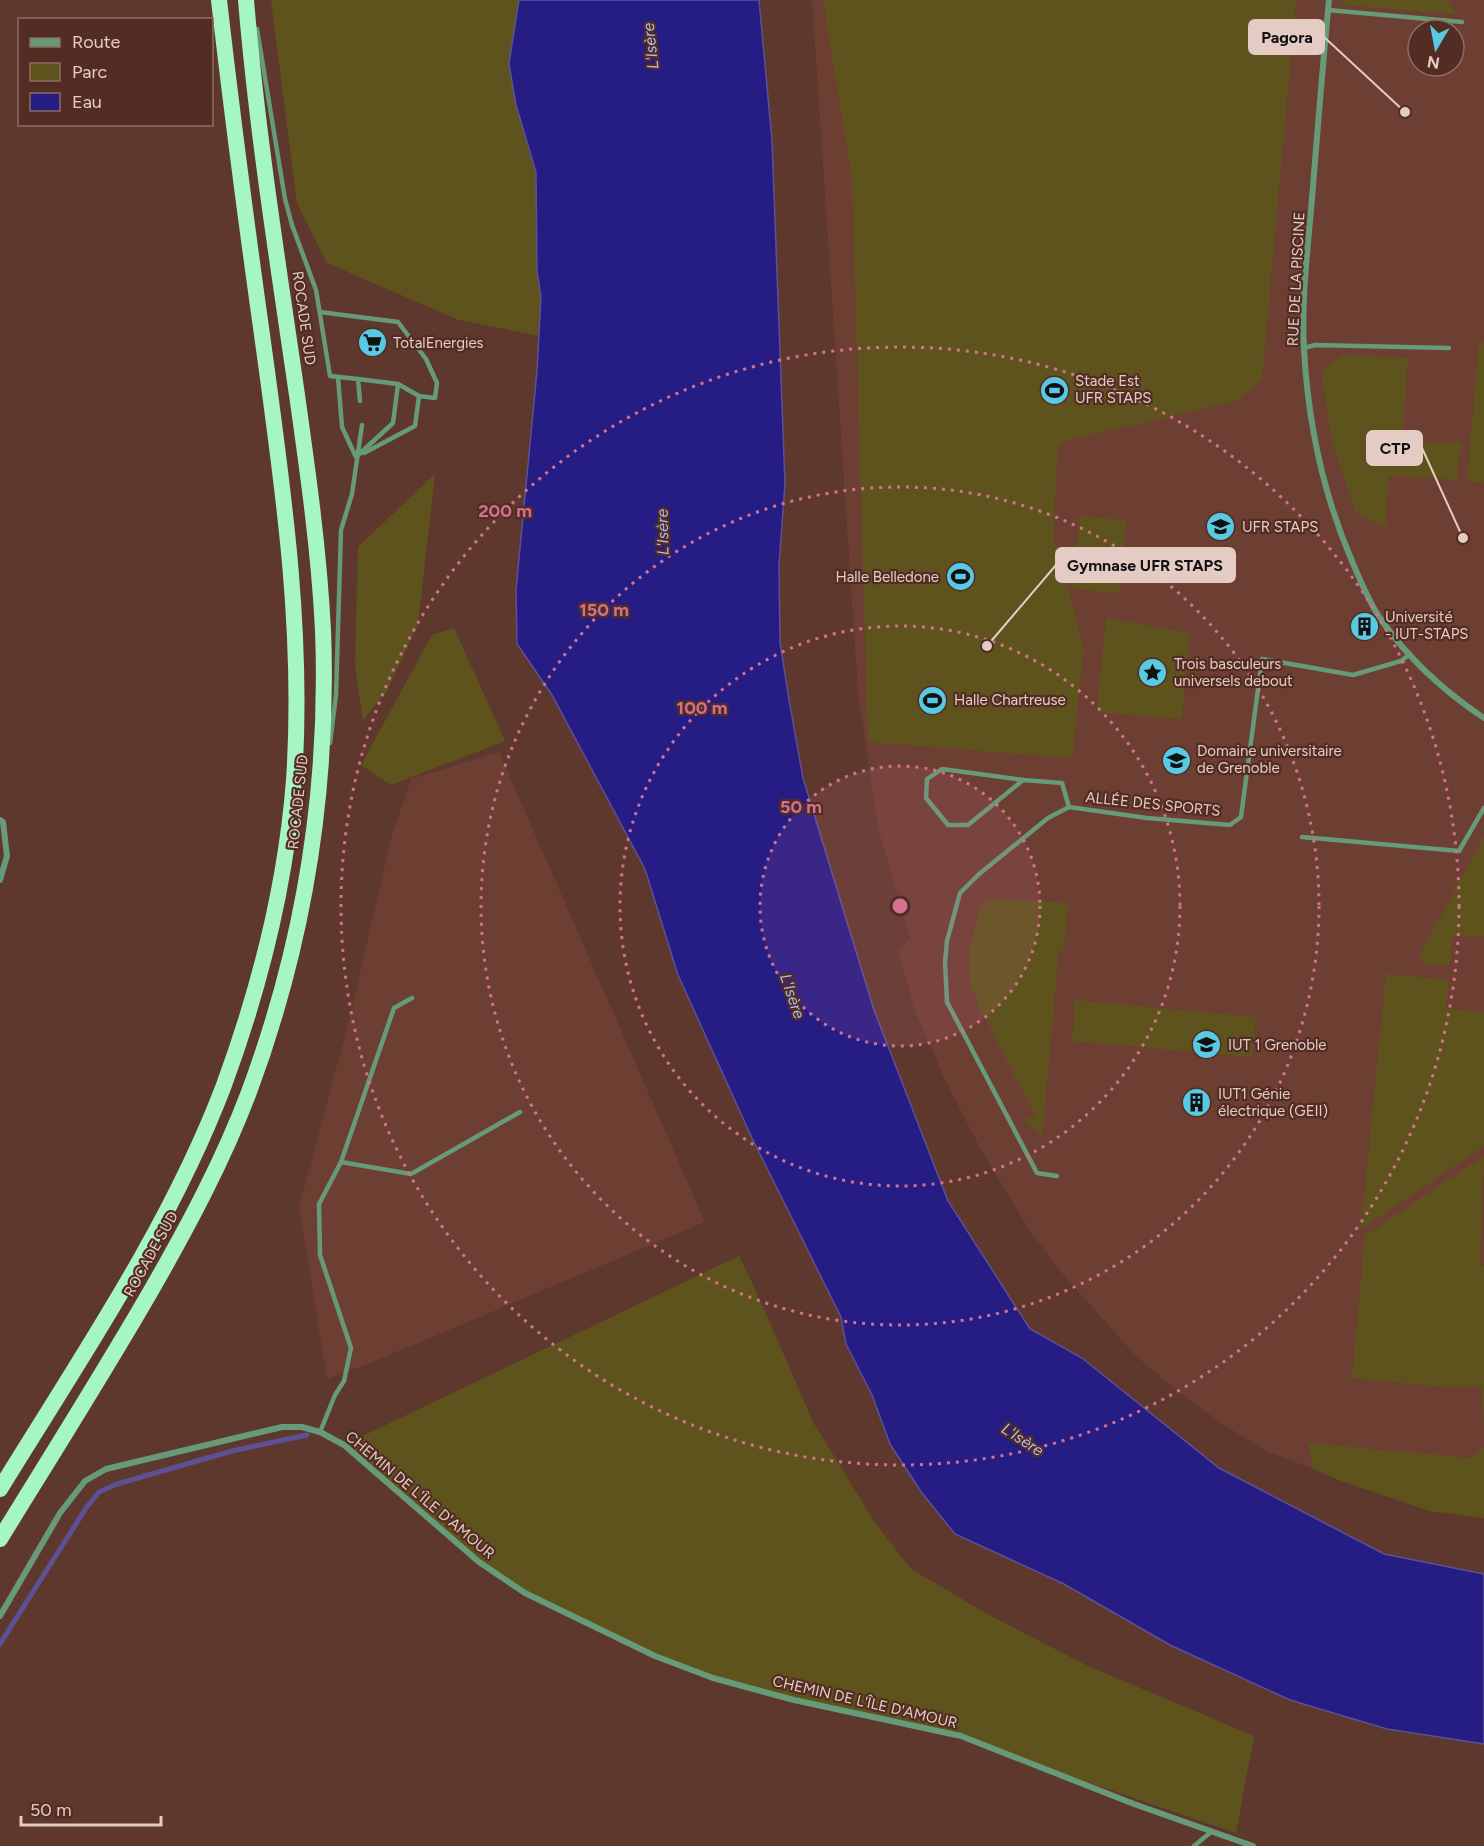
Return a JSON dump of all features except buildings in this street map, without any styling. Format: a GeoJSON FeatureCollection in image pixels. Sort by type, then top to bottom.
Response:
{"type":"FeatureCollection","features":[{"type":"Feature","properties":{"kind":"highway","name":"ROCADE SUD"},"geometry":{"type":"LineString","coordinates":[[0,1489],[141,1256],[171,1201],[211,1116],[240,1038],[256,983],[273,917],[284,857],[293,784],[296,728],[297,672],[294,600],[286,508],[235,142],[219,0]]}},
{"type":"Feature","properties":{"kind":"highway","name":"ROCADE SUD"},"geometry":{"type":"LineString","coordinates":[[0,1539],[129,1329],[171,1256],[231,1135],[248,1093],[282,990],[301,911],[317,813],[323,700],[323,628],[304,446],[258,110],[250,6]]}},
{"type":"Feature","properties":{"kind":"street","name":"RUE DE LA PISCINE"},"geometry":{"type":"LineString","coordinates":[[1329,0],[1304,292],[1304,348],[1310,419],[1341,536],[1378,615],[1410,654],[1436,680],[1484,718]]}},
{"type":"Feature","properties":{"kind":"street"},"geometry":{"type":"LineString","coordinates":[[0,820],[3,822],[7,856],[0,880]]}},
{"type":"Feature","properties":{"kind":"street","name":"CHEMIN DE L'ÎLE D'AMOUR"},"geometry":{"type":"LineString","coordinates":[[0,1616],[60,1513],[85,1481],[106,1469],[282,1427],[302,1427],[320,1432],[344,1444],[479,1562],[525,1593],[655,1656],[713,1678],[794,1700],[960,1736],[1211,1833],[1253,1846]]}},
{"type":"Feature","properties":{"kind":"lane"},"geometry":{"type":"LineString","coordinates":[[250,6],[252,0]]}},
{"type":"Feature","properties":{"kind":"lane"},"geometry":{"type":"LineString","coordinates":[[1328,10],[1417,18]]}},
{"type":"Feature","properties":{"kind":"lane"},"geometry":{"type":"LineString","coordinates":[[256,23],[285,199],[316,290],[330,376],[398,384],[419,396],[435,399],[437,383],[426,359],[398,322],[320,312]]}},
{"type":"Feature","properties":{"kind":"lane"},"geometry":{"type":"LineString","coordinates":[[1304,348],[1316,345],[1449,348]]}},
{"type":"Feature","properties":{"kind":"lane"},"geometry":{"type":"LineString","coordinates":[[338,377],[342,427],[356,457]]}},
{"type":"Feature","properties":{"kind":"lane"},"geometry":{"type":"LineString","coordinates":[[358,379],[360,402]]}},
{"type":"Feature","properties":{"kind":"lane"},"geometry":{"type":"LineString","coordinates":[[356,457],[393,423],[398,384]]}},
{"type":"Feature","properties":{"kind":"lane"},"geometry":{"type":"LineString","coordinates":[[356,457],[415,426],[419,396]]}},
{"type":"Feature","properties":{"kind":"lane"},"geometry":{"type":"LineString","coordinates":[[317,813],[336,695],[341,530],[352,494],[362,425]]}},
{"type":"Feature","properties":{"kind":"lane","name":"ALLÉE DES SPORTS"},"geometry":{"type":"LineString","coordinates":[[1057,1176],[1037,1173],[947,1002],[945,962],[947,941],[960,893],[978,875],[1048,818],[1069,807],[1147,818],[1230,825],[1241,817],[1262,659],[1353,675],[1401,661],[1410,654]]}},
{"type":"Feature","properties":{"kind":"lane"},"geometry":{"type":"LineString","coordinates":[[1023,780],[968,825],[948,825],[926,798],[927,779],[942,769],[1062,783],[1069,807]]}},
{"type":"Feature","properties":{"kind":"lane"},"geometry":{"type":"LineString","coordinates":[[1302,837],[1459,851],[1484,808]]}},
{"type":"Feature","properties":{"kind":"lane"},"geometry":{"type":"LineString","coordinates":[[320,1432],[335,1395],[344,1381],[351,1348],[320,1255],[319,1204],[341,1162],[394,1008],[412,998]]}},
{"type":"Feature","properties":{"kind":"lane"},"geometry":{"type":"LineString","coordinates":[[341,1162],[411,1174],[520,1112]]}},
{"type":"Feature","properties":{"kind":"lane"},"geometry":{"type":"LineString","coordinates":[[1194,1846],[1211,1833]]}},
{"type":"Feature","properties":{"kind":"shaded area","name":"Domaine universitaire de Grenoble"},"geometry":{"type":"Polygon","coordinates":[[[812,0],[1484,0],[1484,1511],[1312,1461],[1313,1469],[1266,1451],[1221,1423],[1176,1390],[1136,1356],[1065,1277],[1030,1231],[980,1148],[945,1080],[915,1011],[898,949],[910,939],[878,827],[858,692],[812,0]]]}},
{"type":"Feature","properties":{"kind":"shaded area"},"geometry":{"type":"Polygon","coordinates":[[[499,752],[705,1222],[373,1362],[327,1379],[299,1207],[350,1017],[392,834],[411,779],[499,752]]]}},
{"type":"Feature","properties":{"kind":"green space"},"geometry":{"type":"Polygon","coordinates":[[[271,0],[519,0],[509,64],[516,105],[536,172],[537,270],[541,297],[540,336],[459,320],[327,263],[297,203],[271,0]]]}},
{"type":"Feature","properties":{"kind":"green space","name":"Stade Est UFR STAPS"},"geometry":{"type":"Polygon","coordinates":[[[823,0],[1296,0],[1262,379],[1237,401],[1068,440],[1058,446],[1053,533],[1084,648],[1072,758],[868,742],[852,179],[823,0]]]}},
{"type":"Feature","properties":{"kind":"green space"},"geometry":{"type":"Polygon","coordinates":[[[1343,0],[1448,0],[1456,14],[1343,5],[1343,0]]]}},
{"type":"Feature","properties":{"kind":"green space"},"geometry":{"type":"Polygon","coordinates":[[[1484,342],[1484,483],[1467,481],[1479,343],[1484,342]]]}},
{"type":"Feature","properties":{"kind":"green space"},"geometry":{"type":"Polygon","coordinates":[[[1344,355],[1408,358],[1402,440],[1444,444],[1445,441],[1461,442],[1457,480],[1389,475],[1385,527],[1356,513],[1332,442],[1322,376],[1329,364],[1344,355]]]}},
{"type":"Feature","properties":{"kind":"green space"},"geometry":{"type":"Polygon","coordinates":[[[435,474],[418,624],[387,691],[363,720],[355,666],[358,547],[435,474]]]}},
{"type":"Feature","properties":{"kind":"green space"},"geometry":{"type":"Polygon","coordinates":[[[1079,516],[1126,520],[1120,593],[1073,589],[1079,516]]]}},
{"type":"Feature","properties":{"kind":"green space"},"geometry":{"type":"Polygon","coordinates":[[[1106,618],[1189,633],[1182,719],[1097,712],[1106,618]]]}},
{"type":"Feature","properties":{"kind":"green space"},"geometry":{"type":"Polygon","coordinates":[[[454,628],[505,741],[391,785],[361,765],[432,635],[454,628]]]}},
{"type":"Feature","properties":{"kind":"green space"},"geometry":{"type":"Polygon","coordinates":[[[1484,837],[1484,937],[1453,934],[1450,966],[1424,963],[1420,958],[1421,952],[1484,837]]]}},
{"type":"Feature","properties":{"kind":"green space"},"geometry":{"type":"Polygon","coordinates":[[[1002,899],[1068,903],[1064,951],[1059,950],[1042,1140],[1038,1131],[1024,1120],[1035,1115],[970,984],[969,953],[982,902],[1002,899]]]}},
{"type":"Feature","properties":{"kind":"green space"},"geometry":{"type":"Polygon","coordinates":[[[1386,974],[1449,980],[1446,1009],[1484,1012],[1484,1146],[1361,1229],[1386,974]]]}},
{"type":"Feature","properties":{"kind":"green space"},"geometry":{"type":"Polygon","coordinates":[[[1075,1000],[1256,1017],[1252,1057],[1072,1041],[1075,1000]]]}},
{"type":"Feature","properties":{"kind":"green space"},"geometry":{"type":"Polygon","coordinates":[[[1484,1156],[1480,1265],[1484,1266],[1484,1430],[1482,1387],[1443,1387],[1352,1378],[1365,1236],[1484,1156]]]}},
{"type":"Feature","properties":{"kind":"green space"},"geometry":{"type":"Polygon","coordinates":[[[739,1256],[813,1422],[874,1521],[911,1569],[989,1615],[1088,1666],[1254,1736],[1236,1833],[1026,1761],[961,1736],[794,1700],[713,1678],[655,1656],[525,1593],[479,1562],[344,1445],[739,1256]]]}},
{"type":"Feature","properties":{"kind":"green space"},"geometry":{"type":"Polygon","coordinates":[[[1308,1443],[1471,1458],[1484,1447],[1484,1518],[1430,1511],[1313,1469],[1308,1443]]]}},
{"type":"Feature","properties":{"kind":"water","name":"L'Isère"},"geometry":{"type":"Polygon","coordinates":[[[519,0],[759,0],[772,141],[785,484],[779,565],[780,643],[803,778],[874,1010],[948,1201],[1030,1329],[1082,1358],[1219,1468],[1384,1554],[1484,1574],[1484,1744],[1387,1729],[1290,1700],[1170,1645],[1064,1584],[955,1534],[922,1493],[890,1444],[872,1395],[846,1344],[841,1317],[752,1138],[678,975],[645,869],[552,695],[517,644],[516,590],[537,371],[541,297],[537,270],[536,172],[516,105],[509,64],[519,0]]]}},
{"type":"Feature","properties":{"kind":"waterway"},"geometry":{"type":"LineString","coordinates":[[0,1644],[86,1508],[99,1492],[117,1484],[232,1451],[307,1435]]}},
{"type":"Feature","properties":{"kind":"place","name":"Pagora"},"geometry":{"type":"Point","coordinates":[1405,112]}},
{"type":"Feature","properties":{"kind":"place","name":"TotalEnergies"},"geometry":{"type":"Point","coordinates":[372,343]}},
{"type":"Feature","properties":{"kind":"place","name":"Stade Est UFR STAPS"},"geometry":{"type":"Point","coordinates":[1054,390]}},
{"type":"Feature","properties":{"kind":"place","name":"UFR STAPS"},"geometry":{"type":"Point","coordinates":[1221,527]}},
{"type":"Feature","properties":{"kind":"place","name":"CTP"},"geometry":{"type":"Point","coordinates":[1463,538]}},
{"type":"Feature","properties":{"kind":"place","name":"Halle Belledone"},"geometry":{"type":"Point","coordinates":[960,577]}},
{"type":"Feature","properties":{"kind":"place","name":"Université - IUT-STAPS"},"geometry":{"type":"Point","coordinates":[1364,626]}},
{"type":"Feature","properties":{"kind":"place","name":"Gymnase UFR STAPS"},"geometry":{"type":"Point","coordinates":[987,646]}},
{"type":"Feature","properties":{"kind":"place","name":"Trois basculeurs universels debout"},"geometry":{"type":"Point","coordinates":[1153,673]}},
{"type":"Feature","properties":{"kind":"place","name":"Halle Chartreuse"},"geometry":{"type":"Point","coordinates":[933,700]}},
{"type":"Feature","properties":{"kind":"place","name":"Domaine universitaire de Grenoble"},"geometry":{"type":"Point","coordinates":[1176,760]}},
{"type":"Feature","properties":{"kind":"place","name":"IUT 1 Grenoble"},"geometry":{"type":"Point","coordinates":[1207,1045]}},
{"type":"Feature","properties":{"kind":"place","name":"IUT1 Génie électrique (GEII)"},"geometry":{"type":"Point","coordinates":[1197,1103]}}]}
